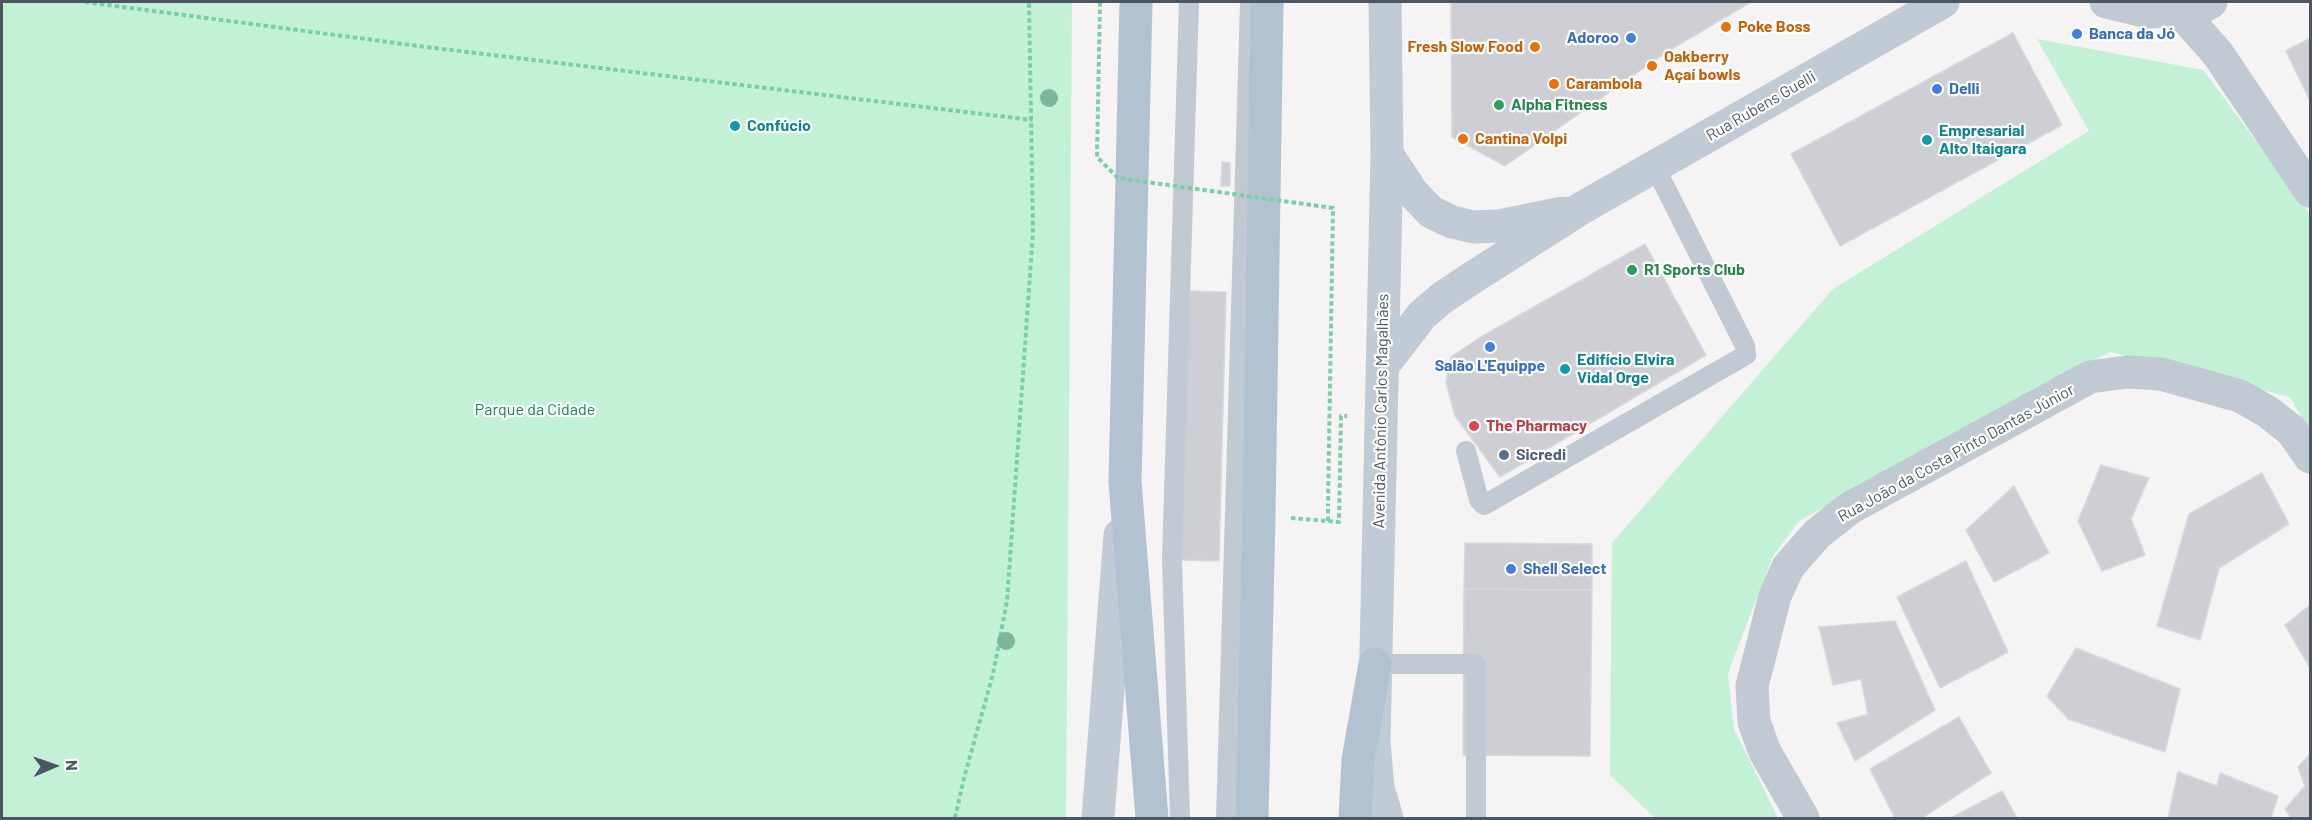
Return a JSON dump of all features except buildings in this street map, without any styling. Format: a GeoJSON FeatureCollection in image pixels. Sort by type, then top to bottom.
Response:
{"type":"FeatureCollection","features":[{"type":"Feature","properties":{"kind":"main road"},"geometry":{"type":"LineString","coordinates":[[1136,2],[1125,482],[1152,819]]}},
{"type":"Feature","properties":{"kind":"main road"},"geometry":{"type":"LineString","coordinates":[[1252,819],[1267,2]]}},
{"type":"Feature","properties":{"kind":"main road"},"geometry":{"type":"LineString","coordinates":[[1355,819],[1358,760],[1375,664]]}},
{"type":"Feature","properties":{"kind":"street","name":"Avenida Antônio Carlos Magalhães"},"geometry":{"type":"LineString","coordinates":[[1385,2],[1387,154],[1374,742],[1378,788],[1387,819]]}},
{"type":"Feature","properties":{"kind":"street","name":"Rua Rubens Guelli"},"geometry":{"type":"LineString","coordinates":[[1382,368],[1422,315],[1442,298],[1580,209],[1943,2]]}},
{"type":"Feature","properties":{"kind":"street"},"geometry":{"type":"LineString","coordinates":[[2106,2],[2148,12],[2180,11],[2202,7],[2211,2]]}},
{"type":"Feature","properties":{"kind":"street"},"geometry":{"type":"LineString","coordinates":[[2180,11],[2218,54],[2310,191]]}},
{"type":"Feature","properties":{"kind":"street","name":"Rua Rubens Guelli"},"geometry":{"type":"LineString","coordinates":[[1387,154],[1412,192],[1431,212],[1452,222],[1474,227],[1499,226],[1580,209]]}},
{"type":"Feature","properties":{"kind":"street","name":"Rua João da Costa Pinto Dantas Júnior"},"geometry":{"type":"LineString","coordinates":[[1803,819],[1765,752],[1754,722],[1752,686],[1775,596],[1788,567],[1817,534],[1850,508],[2090,378],[2127,372],[2161,374],[2240,396],[2268,411],[2292,431],[2310,457]]}},
{"type":"Feature","properties":{"kind":"street"},"geometry":{"type":"LineString","coordinates":[[1098,819],[1125,482]]}},
{"type":"Feature","properties":{"kind":"lane"},"geometry":{"type":"LineString","coordinates":[[1180,819],[1172,559],[1188,2]]}},
{"type":"Feature","properties":{"kind":"lane"},"geometry":{"type":"LineString","coordinates":[[1226,819],[1250,2]]}},
{"type":"Feature","properties":{"kind":"lane"},"geometry":{"type":"LineString","coordinates":[[1466,451],[1479,500],[1484,505],[1746,355],[1745,346],[1654,167]]}},
{"type":"Feature","properties":{"kind":"lane"},"geometry":{"type":"LineString","coordinates":[[1375,664],[1476,664],[1476,819]]}},
{"type":"Feature","properties":{"kind":"path"},"geometry":{"type":"LineString","coordinates":[[85,2],[434,48],[1032,120]]}},
{"type":"Feature","properties":{"kind":"path"},"geometry":{"type":"LineString","coordinates":[[955,819],[993,674],[1007,601],[1033,232],[1029,2]]}},
{"type":"Feature","properties":{"kind":"path"},"geometry":{"type":"LineString","coordinates":[[1100,2],[1097,157],[1118,178],[1334,208],[1328,521]]}},
{"type":"Feature","properties":{"kind":"path"},"geometry":{"type":"LineString","coordinates":[[1259,516],[1339,522],[1341,416],[1381,417]]}},
{"type":"Feature","properties":{"kind":"green space","name":"Parque da Cidade"},"geometry":{"type":"Polygon","coordinates":[[[2,2],[1072,2],[1066,818],[2,818],[2,2]]]}},
{"type":"Feature","properties":{"kind":"green space"},"geometry":{"type":"Polygon","coordinates":[[[2037,39],[2203,70],[2310,214],[2310,432],[2290,397],[2110,352],[1799,521],[1773,556],[1728,673],[1734,729],[1778,818],[1655,818],[1610,775],[1612,543],[1833,289],[2089,131],[2037,39]]]}},
{"type":"Feature","properties":{"kind":"place","name":"Poke Boss"},"geometry":{"type":"Point","coordinates":[1726,27]}},
{"type":"Feature","properties":{"kind":"place","name":"Banca da Jó"},"geometry":{"type":"Point","coordinates":[2077,34]}},
{"type":"Feature","properties":{"kind":"place","name":"Adoroo"},"geometry":{"type":"Point","coordinates":[1631,38]}},
{"type":"Feature","properties":{"kind":"place","name":"Fresh Slow Food"},"geometry":{"type":"Point","coordinates":[1535,47]}},
{"type":"Feature","properties":{"kind":"place","name":"Oakberry Açaí bowls"},"geometry":{"type":"Point","coordinates":[1652,66]}},
{"type":"Feature","properties":{"kind":"place","name":"Carambola"},"geometry":{"type":"Point","coordinates":[1554,84]}},
{"type":"Feature","properties":{"kind":"place","name":"Delli"},"geometry":{"type":"Point","coordinates":[1937,89]}},
{"type":"Feature","properties":{"kind":"place","name":"Alpha Fitness"},"geometry":{"type":"Point","coordinates":[1499,105]}},
{"type":"Feature","properties":{"kind":"place","name":"Confúcio"},"geometry":{"type":"Point","coordinates":[735,126]}},
{"type":"Feature","properties":{"kind":"place","name":"Cantina Volpi"},"geometry":{"type":"Point","coordinates":[1463,139]}},
{"type":"Feature","properties":{"kind":"place","name":"Empresarial Alto Itaigara"},"geometry":{"type":"Point","coordinates":[1927,140]}},
{"type":"Feature","properties":{"kind":"place","name":"R1 Sports Club"},"geometry":{"type":"Point","coordinates":[1632,270]}},
{"type":"Feature","properties":{"kind":"place","name":"Salão L'Equippe"},"geometry":{"type":"Point","coordinates":[1490,347]}},
{"type":"Feature","properties":{"kind":"place","name":"Edifício Elvira Vidal Orge"},"geometry":{"type":"Point","coordinates":[1565,369]}},
{"type":"Feature","properties":{"kind":"place","name":"The Pharmacy"},"geometry":{"type":"Point","coordinates":[1474,426]}},
{"type":"Feature","properties":{"kind":"place","name":"Sicredi"},"geometry":{"type":"Point","coordinates":[1504,455]}},
{"type":"Feature","properties":{"kind":"place","name":"Shell Select"},"geometry":{"type":"Point","coordinates":[1511,569]}}]}
